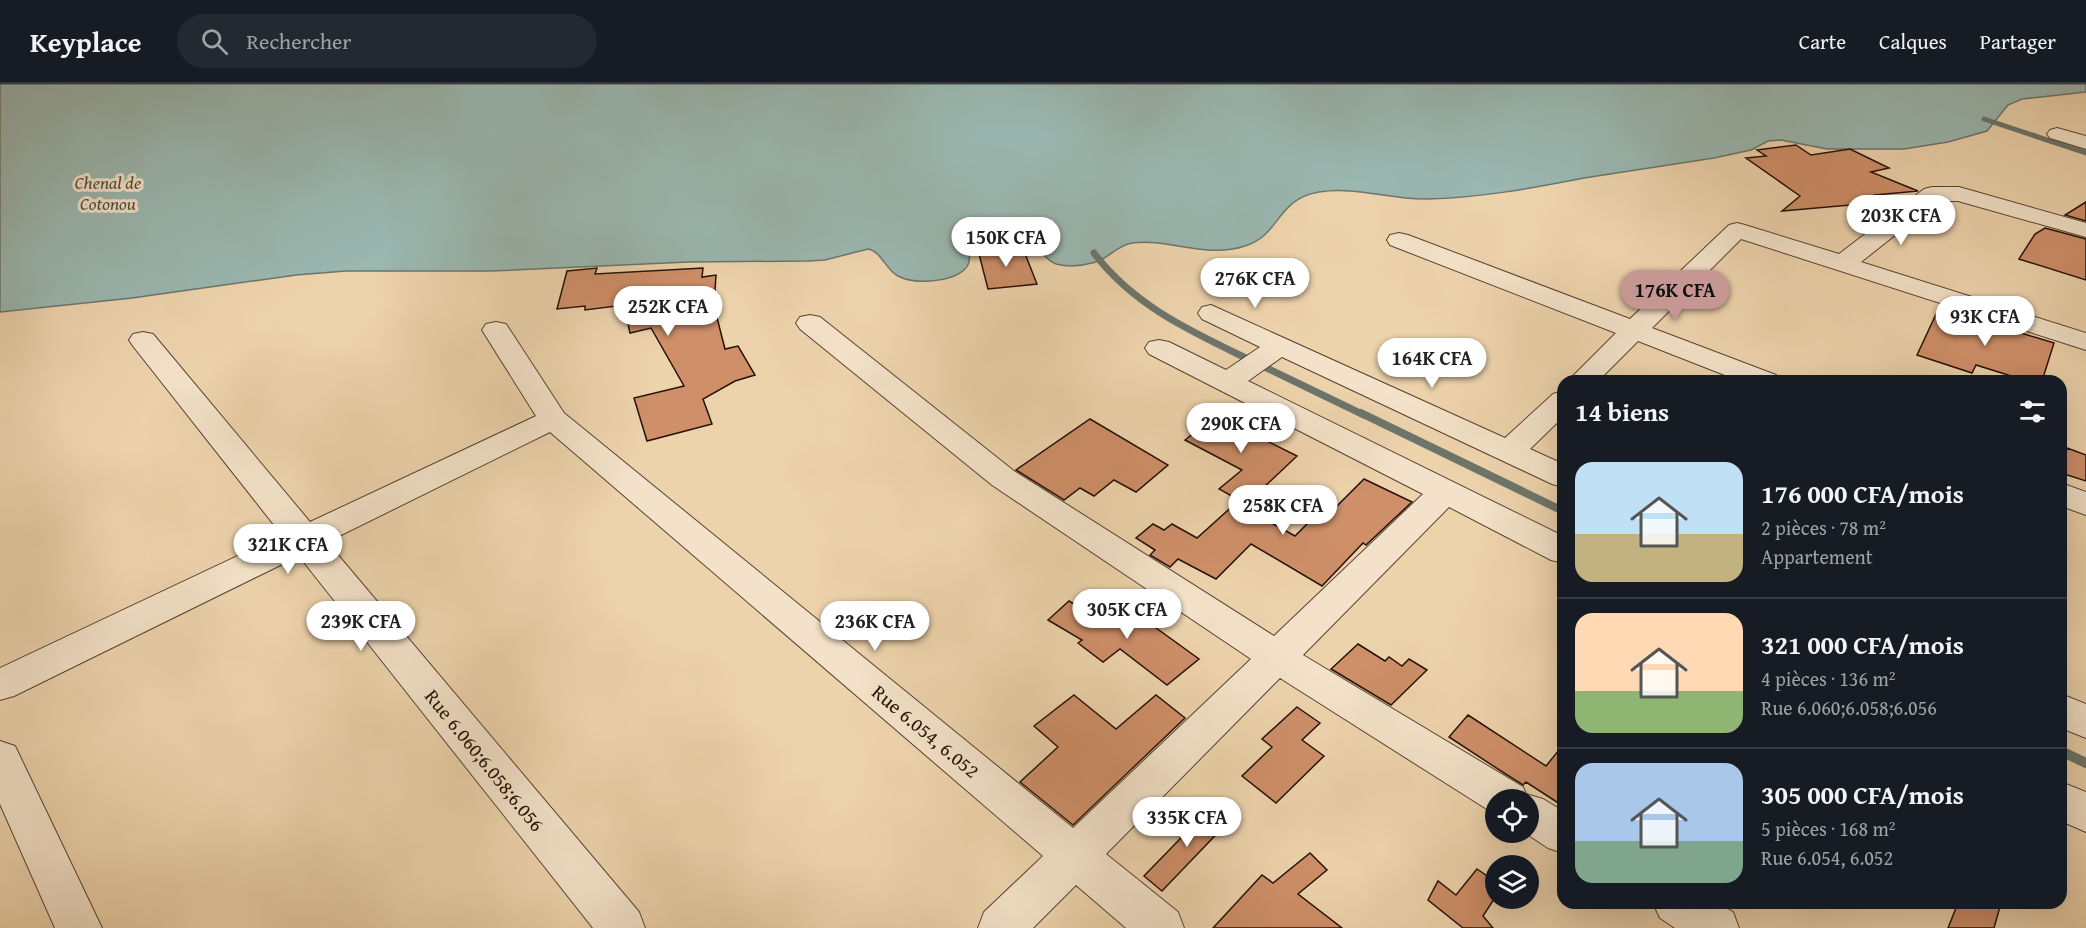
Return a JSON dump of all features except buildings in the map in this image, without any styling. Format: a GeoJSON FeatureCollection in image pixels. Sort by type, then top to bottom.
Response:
{"type":"FeatureCollection","features":[{"type":"Feature","properties":{"kind":"street"},"geometry":{"type":"LineString","coordinates":[[2057,134],[2086,143]]}},
{"type":"Feature","properties":{"kind":"street"},"geometry":{"type":"LineString","coordinates":[[1842,264],[1932,194],[1944,192],[1959,194],[2086,230]]}},
{"type":"Feature","properties":{"kind":"street"},"geometry":{"type":"LineString","coordinates":[[1588,375],[1737,230],[2086,342]]}},
{"type":"Feature","properties":{"kind":"street"},"geometry":{"type":"LineString","coordinates":[[1399,240],[1750,375]]}},
{"type":"Feature","properties":{"kind":"street"},"geometry":{"type":"LineString","coordinates":[[1211,313],[1255,363],[1445,492],[1557,548]]}},
{"type":"Feature","properties":{"kind":"street"},"geometry":{"type":"LineString","coordinates":[[810,323],[980,462],[1277,657],[1490,789]]}},
{"type":"Feature","properties":{"kind":"street","name":"Rue 6.054, 6.052"},"geometry":{"type":"LineString","coordinates":[[496,330],[553,418],[1161,928]]}},
{"type":"Feature","properties":{"kind":"street","name":"Rue 6.060;6.058;6.056"},"geometry":{"type":"LineString","coordinates":[[143,340],[622,928]]}},
{"type":"Feature","properties":{"kind":"street"},"geometry":{"type":"LineString","coordinates":[[1159,348],[1255,363],[1509,452],[1557,474]]}},
{"type":"Feature","properties":{"kind":"street"},"geometry":{"type":"LineString","coordinates":[[1509,452],[1557,405]]}},
{"type":"Feature","properties":{"kind":"street"},"geometry":{"type":"LineString","coordinates":[[0,685],[553,418]]}},
{"type":"Feature","properties":{"kind":"street"},"geometry":{"type":"LineString","coordinates":[[1000,928],[1445,492]]}},
{"type":"Feature","properties":{"kind":"street"},"geometry":{"type":"LineString","coordinates":[[2067,496],[2086,504]]}},
{"type":"Feature","properties":{"kind":"street"},"geometry":{"type":"LineString","coordinates":[[2067,713],[2086,722]]}},
{"type":"Feature","properties":{"kind":"street"},"geometry":{"type":"LineString","coordinates":[[0,758],[80,928]]}},
{"type":"Feature","properties":{"kind":"street"},"geometry":{"type":"LineString","coordinates":[[2067,803],[2086,813]]}},
{"type":"Feature","properties":{"kind":"street"},"geometry":{"type":"LineString","coordinates":[[1539,819],[1557,830]]}},
{"type":"Feature","properties":{"kind":"street"},"geometry":{"type":"LineString","coordinates":[[1686,909],[1716,928]]}},
{"type":"Feature","properties":{"kind":"water","name":"Chenal de Cotonou"},"geometry":{"type":"Polygon","coordinates":[[[0,84],[2086,84],[2086,92],[2022,99],[2008,105],[1987,131],[1948,142],[1904,149],[1827,149],[1781,140],[1768,141],[1751,150],[1714,158],[1486,195],[1414,199],[1360,192],[1319,192],[1294,202],[1257,241],[1230,249],[1201,249],[1146,242],[1132,243],[1098,261],[1065,266],[1049,260],[1035,247],[1026,243],[981,242],[970,247],[969,262],[965,269],[951,277],[933,281],[913,281],[898,276],[873,250],[868,249],[825,260],[808,261],[688,262],[491,271],[346,271],[296,275],[132,298],[0,312],[0,84]]]}},
{"type":"Feature","properties":{"kind":"waterway"},"geometry":{"type":"LineString","coordinates":[[1984,119],[2086,153]]}},
{"type":"Feature","properties":{"kind":"waterway"},"geometry":{"type":"LineString","coordinates":[[1094,253],[1126,288],[1164,315],[1205,338],[1364,415]]}},
{"type":"Feature","properties":{"kind":"waterway"},"geometry":{"type":"LineString","coordinates":[[1361,413],[1557,508]]}},
{"type":"Feature","properties":{"kind":"waterway"},"geometry":{"type":"LineString","coordinates":[[2067,754],[2086,763]]}}]}
